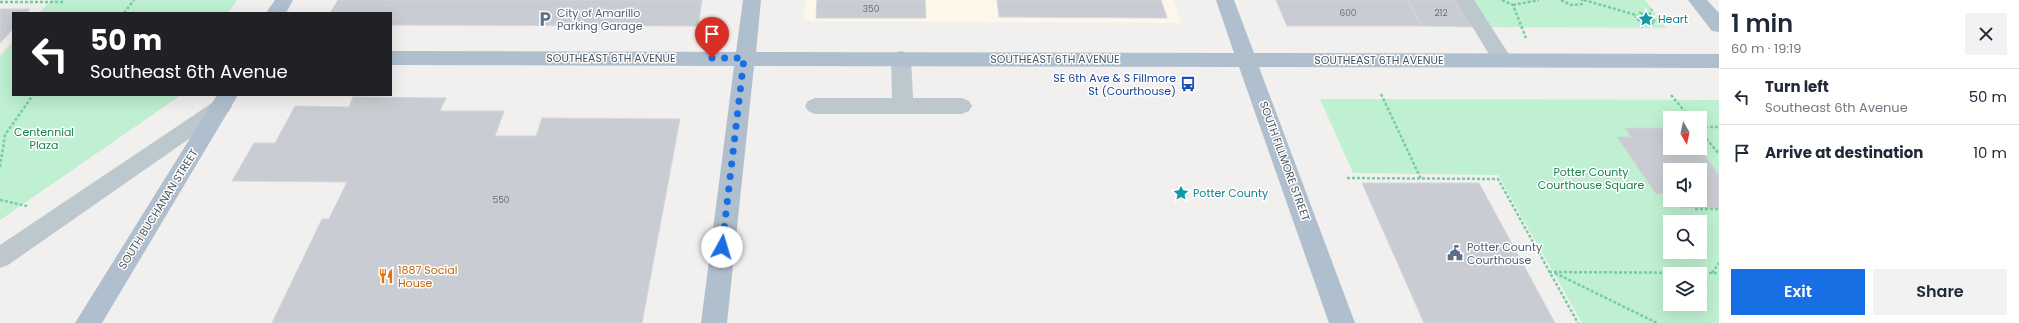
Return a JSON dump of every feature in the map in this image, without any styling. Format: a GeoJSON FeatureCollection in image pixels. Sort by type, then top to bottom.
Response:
{"type":"FeatureCollection","features":[{"type":"Feature","properties":{"kind":"main road"},"geometry":{"type":"LineString","coordinates":[[277,12],[284,0]]}},
{"type":"Feature","properties":{"kind":"main road"},"geometry":{"type":"LineString","coordinates":[[714,323],[752,0]]}},
{"type":"Feature","properties":{"kind":"main road","name":"SOUTH FILLMORE STREET"},"geometry":{"type":"LineString","coordinates":[[1226,0],[1249,60],[1342,323]]}},
{"type":"Feature","properties":{"kind":"main road"},"geometry":{"type":"LineString","coordinates":[[1697,0],[1719,26]]}},
{"type":"Feature","properties":{"kind":"main road","name":"SOUTHEAST 6TH AVENUE"},"geometry":{"type":"LineString","coordinates":[[392,58],[1249,60],[1534,59],[1719,61]]}},
{"type":"Feature","properties":{"kind":"main road","name":"SOUTH BUCHANAN STREET"},"geometry":{"type":"LineString","coordinates":[[88,323],[225,101]]}},
{"type":"Feature","properties":{"kind":"lane"},"geometry":{"type":"LineString","coordinates":[[1465,0],[1502,59]]}},
{"type":"Feature","properties":{"kind":"lane"},"geometry":{"type":"LineString","coordinates":[[901,58],[903,106]]}},
{"type":"Feature","properties":{"kind":"lane"},"geometry":{"type":"LineString","coordinates":[[0,258],[225,101]]}},
{"type":"Feature","properties":{"kind":"lane"},"geometry":{"type":"LineString","coordinates":[[815,106],[962,106]]}},
{"type":"Feature","properties":{"kind":"path"},"geometry":{"type":"LineString","coordinates":[[0,2],[62,2],[64,0]]}},
{"type":"Feature","properties":{"kind":"path"},"geometry":{"type":"LineString","coordinates":[[125,12],[134,0]]}},
{"type":"Feature","properties":{"kind":"path"},"geometry":{"type":"LineString","coordinates":[[1502,0],[1513,5],[1539,0]]}},
{"type":"Feature","properties":{"kind":"path"},"geometry":{"type":"LineString","coordinates":[[1561,0],[1569,5],[1577,6],[1582,4],[1583,0],[1636,15],[1643,13],[1649,15],[1655,22],[1652,24],[1643,23],[1638,20],[1636,15]]}},
{"type":"Feature","properties":{"kind":"path"},"geometry":{"type":"LineString","coordinates":[[1513,5],[1534,59]]}},
{"type":"Feature","properties":{"kind":"path"},"geometry":{"type":"LineString","coordinates":[[1649,15],[1652,9]]}},
{"type":"Feature","properties":{"kind":"path"},"geometry":{"type":"LineString","coordinates":[[1641,28],[1643,23]]}},
{"type":"Feature","properties":{"kind":"path"},"geometry":{"type":"LineString","coordinates":[[1381,94],[1421,179]]}},
{"type":"Feature","properties":{"kind":"path"},"geometry":{"type":"LineString","coordinates":[[1671,95],[1684,111]]}},
{"type":"Feature","properties":{"kind":"path"},"geometry":{"type":"LineString","coordinates":[[0,167],[5,135],[14,119],[32,96]]}},
{"type":"Feature","properties":{"kind":"path"},"geometry":{"type":"LineString","coordinates":[[1707,127],[1719,127]]}},
{"type":"Feature","properties":{"kind":"path"},"geometry":{"type":"LineString","coordinates":[[1707,139],[1719,154]]}},
{"type":"Feature","properties":{"kind":"path"},"geometry":{"type":"LineString","coordinates":[[1347,178],[1498,179],[1578,323]]}},
{"type":"Feature","properties":{"kind":"path"},"geometry":{"type":"LineString","coordinates":[[0,200],[33,207]]}},
{"type":"Feature","properties":{"kind":"path"},"geometry":{"type":"LineString","coordinates":[[1695,209],[1719,209]]}},
{"type":"Feature","properties":{"kind":"path"},"geometry":{"type":"LineString","coordinates":[[1712,273],[1719,263]]}},
{"type":"Feature","properties":{"kind":"path"},"geometry":{"type":"LineString","coordinates":[[1549,272],[1719,273]]}},
{"type":"Feature","properties":{"kind":"path"},"geometry":{"type":"LineString","coordinates":[[1553,272],[1657,323]]}},
{"type":"Feature","properties":{"kind":"shaded area"},"geometry":{"type":"Polygon","coordinates":[[[805,0],[1174,0],[1181,23],[804,21],[805,0]]]}},
{"type":"Feature","properties":{"kind":"green space"},"geometry":{"type":"Polygon","coordinates":[[[51,0],[237,0],[229,12],[40,12],[51,0]]]}},
{"type":"Feature","properties":{"kind":"green space"},"geometry":{"type":"Polygon","coordinates":[[[1471,0],[1645,0],[1666,28],[1488,27],[1471,0]]]}},
{"type":"Feature","properties":{"kind":"green space","name":"Centennial Plaza"},"geometry":{"type":"Polygon","coordinates":[[[12,43],[12,96],[180,96],[0,220],[0,56],[12,43]]]}},
{"type":"Feature","properties":{"kind":"green space","name":"Potter County Courthouse Square"},"geometry":{"type":"Polygon","coordinates":[[[1320,99],[1719,100],[1719,323],[1582,323],[1498,175],[1353,173],[1320,99]]]}},
{"type":"Feature","properties":{"kind":"building","name":"City of Amarillo Parking Garage"},"geometry":{"type":"Polygon","coordinates":[[[338,0],[702,0],[698,26],[392,25],[392,12],[331,12],[338,0]]]}},
{"type":"Feature","properties":{"kind":"building"},"geometry":{"type":"Polygon","coordinates":[[[817,0],[925,0],[926,18],[816,18],[817,0]]]}},
{"type":"Feature","properties":{"kind":"building"},"geometry":{"type":"Polygon","coordinates":[[[997,0],[1161,0],[1167,18],[999,17],[997,0]]]}},
{"type":"Feature","properties":{"kind":"building"},"geometry":{"type":"Polygon","coordinates":[[[1276,0],[1408,0],[1422,26],[1287,26],[1276,0]]]}},
{"type":"Feature","properties":{"kind":"building"},"geometry":{"type":"Polygon","coordinates":[[[1408,0],[1459,0],[1475,27],[1422,26],[1408,0]]]}},
{"type":"Feature","properties":{"kind":"building"},"geometry":{"type":"Polygon","coordinates":[[[0,9],[30,9],[28,12],[12,12],[12,30],[0,43],[0,9]]]}},
{"type":"Feature","properties":{"kind":"building"},"geometry":{"type":"Polygon","coordinates":[[[353,97],[446,98],[440,111],[504,111],[495,136],[536,136],[542,118],[680,119],[642,323],[272,323],[322,219],[329,219],[347,182],[232,181],[254,143],[275,143],[295,106],[349,107],[353,97]]]}},
{"type":"Feature","properties":{"kind":"building"},"geometry":{"type":"Polygon","coordinates":[[[1625,128],[1663,128],[1663,155],[1704,155],[1719,175],[1719,208],[1680,207],[1707,207],[1707,163],[1663,163],[1663,194],[1656,194],[1617,137],[1631,137],[1625,128]]]}},
{"type":"Feature","properties":{"kind":"building","name":"Potter County Courthouse"},"geometry":{"type":"Polygon","coordinates":[[[1362,183],[1479,183],[1555,323],[1424,323],[1362,183]]]}},
{"type":"Feature","properties":{"kind":"place","name":"City of Amarillo Parking Garage"},"geometry":{"type":"Point","coordinates":[545,19]}},
{"type":"Feature","properties":{"kind":"place","name":"Heart"},"geometry":{"type":"Point","coordinates":[1646,19]}},
{"type":"Feature","properties":{"kind":"place","name":"SE 6th Ave & S Fillmore St (Courthouse)"},"geometry":{"type":"Point","coordinates":[1188,84]}},
{"type":"Feature","properties":{"kind":"place","name":"Potter County"},"geometry":{"type":"Point","coordinates":[1181,193]}},
{"type":"Feature","properties":{"kind":"place","name":"Potter County Courthouse"},"geometry":{"type":"Point","coordinates":[1455,253]}},
{"type":"Feature","properties":{"kind":"place","name":"1887 Social House"},"geometry":{"type":"Point","coordinates":[386,276]}},
{"type":"Feature","properties":{"kind":"route"},"geometry":{"type":"LineString","coordinates":[[712,58],[744,58],[722,247]]}}]}
